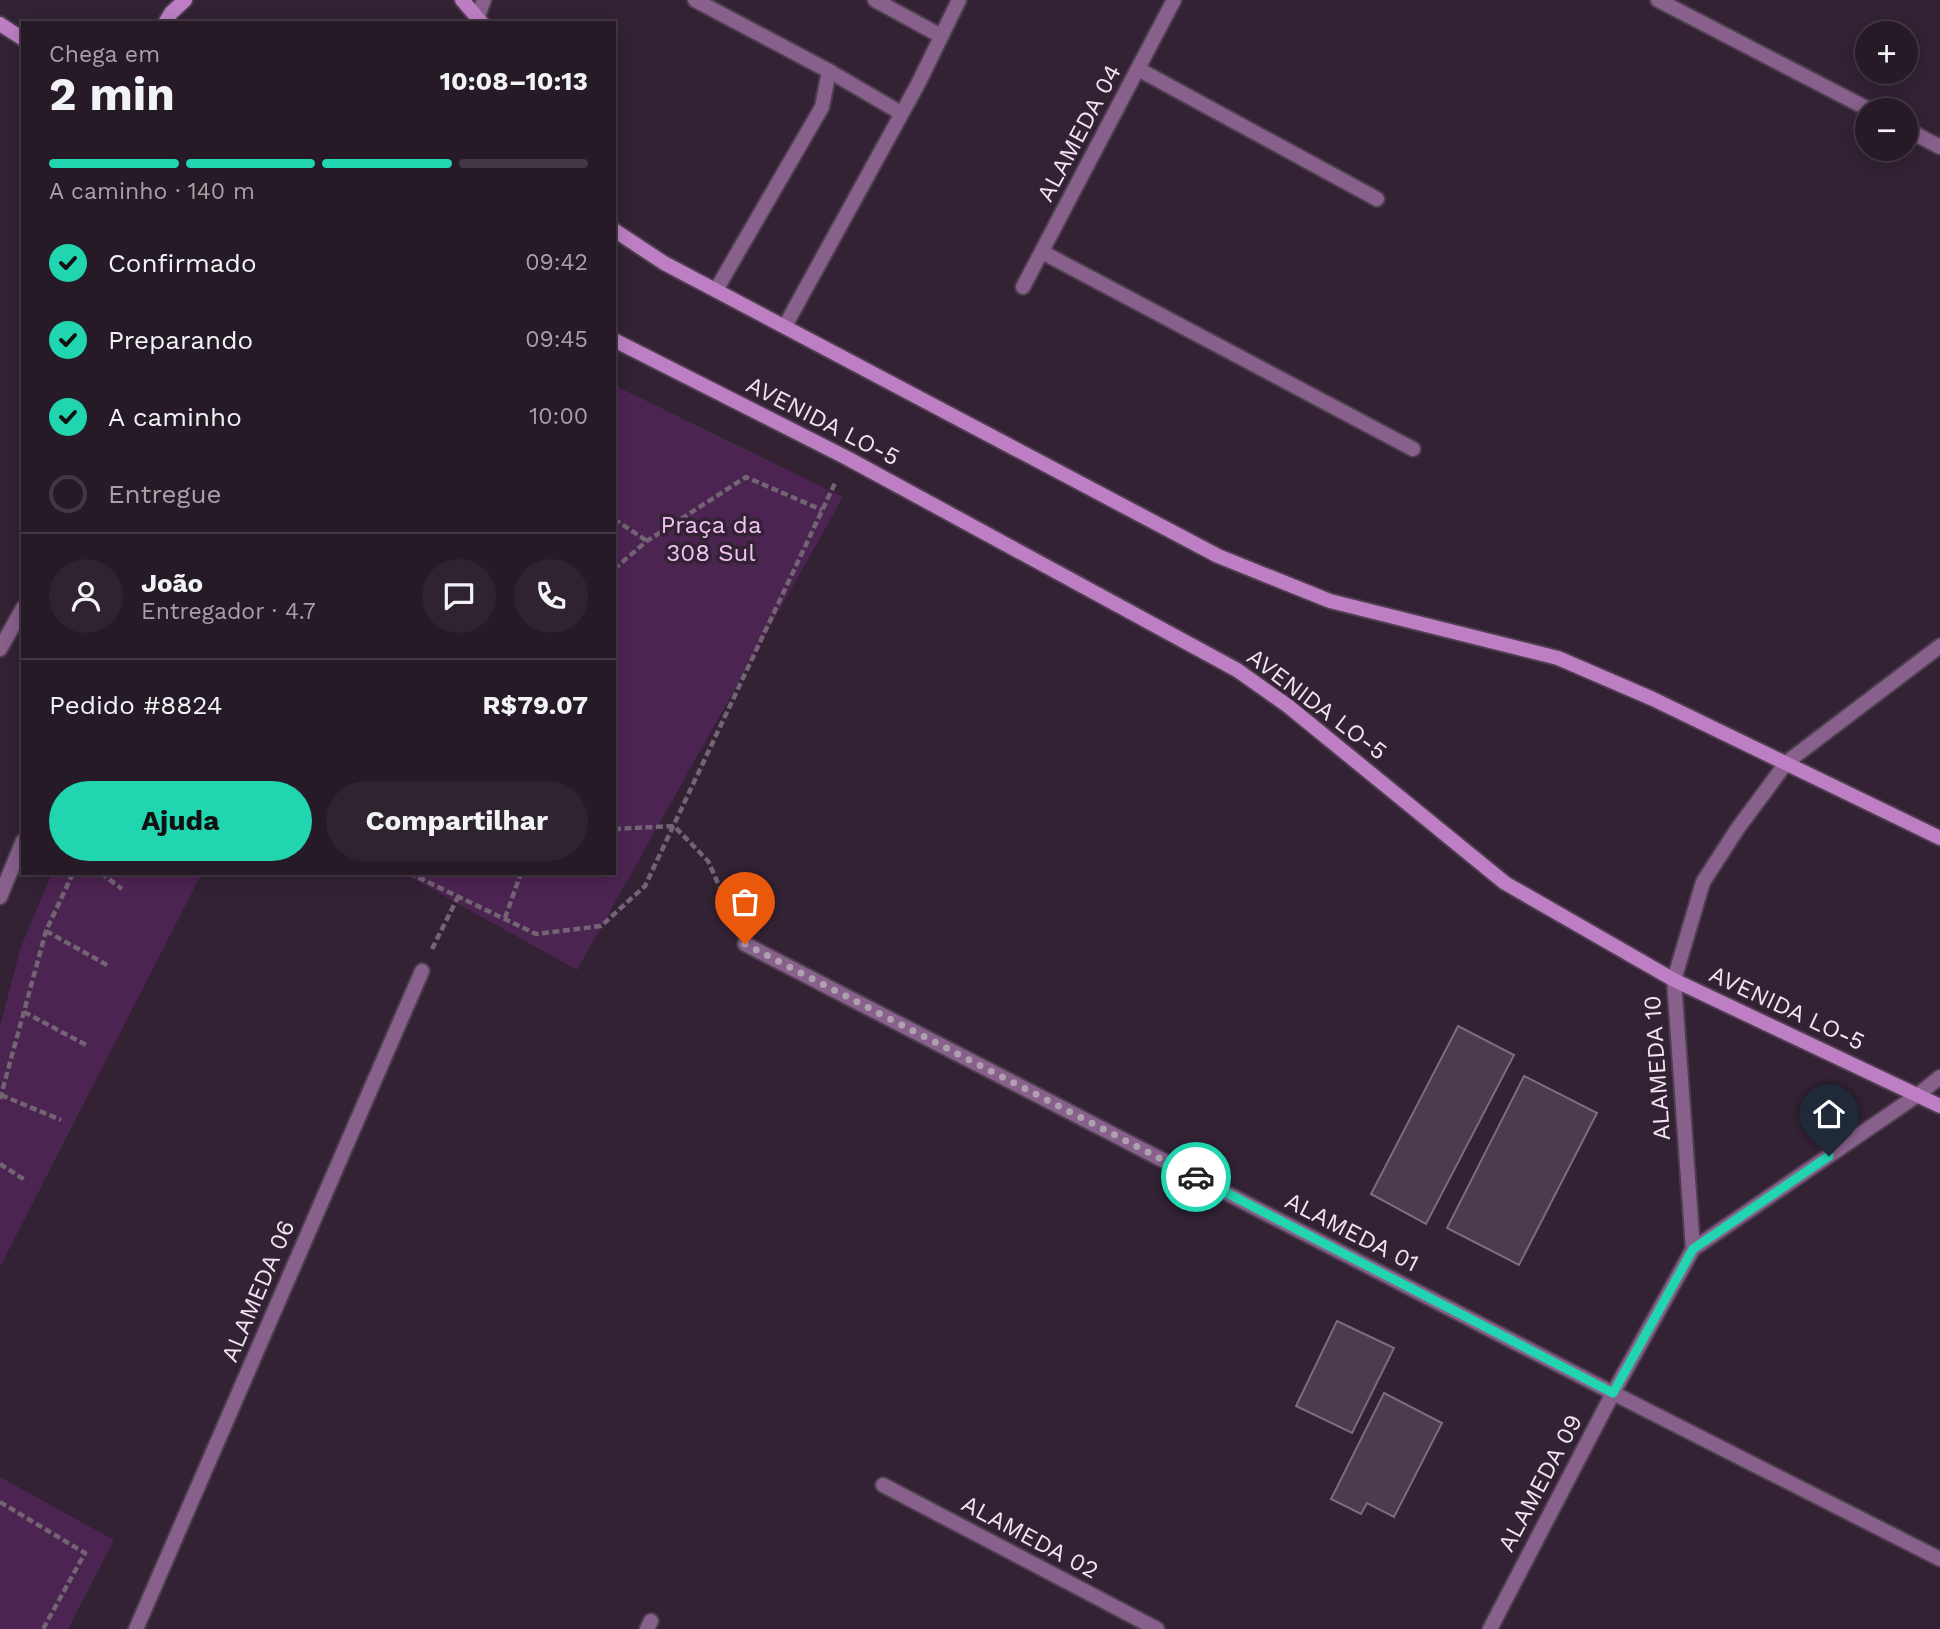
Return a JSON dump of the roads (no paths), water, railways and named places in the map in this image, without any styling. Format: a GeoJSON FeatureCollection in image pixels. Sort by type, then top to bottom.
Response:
{"type":"FeatureCollection","features":[{"type":"Feature","properties":{"kind":"main road"},"geometry":{"type":"LineString","coordinates":[[166,21],[185,0]]}},
{"type":"Feature","properties":{"kind":"main road"},"geometry":{"type":"LineString","coordinates":[[462,0],[480,19]]}},
{"type":"Feature","properties":{"kind":"main road"},"geometry":{"type":"LineString","coordinates":[[0,24],[21,38]]}},
{"type":"Feature","properties":{"kind":"main road"},"geometry":{"type":"LineString","coordinates":[[616,230],[664,263],[1218,556],[1331,601],[1558,658],[1787,762],[1940,838]]}},
{"type":"Feature","properties":{"kind":"main road","name":"AVENIDA LO-5"},"geometry":{"type":"LineString","coordinates":[[616,341],[847,458],[1237,670],[1288,706],[1505,883],[1674,980],[1940,1106]]}},
{"type":"Feature","properties":{"kind":"street"},"geometry":{"type":"LineString","coordinates":[[480,19],[484,0]]}},
{"type":"Feature","properties":{"kind":"street"},"geometry":{"type":"LineString","coordinates":[[695,0],[829,71],[901,113]]}},
{"type":"Feature","properties":{"kind":"street"},"geometry":{"type":"LineString","coordinates":[[875,0],[941,36]]}},
{"type":"Feature","properties":{"kind":"street"},"geometry":{"type":"LineString","coordinates":[[785,326],[959,0]]}},
{"type":"Feature","properties":{"kind":"street","name":"ALAMEDA 04"},"geometry":{"type":"LineString","coordinates":[[1023,287],[1174,0]]}},
{"type":"Feature","properties":{"kind":"street"},"geometry":{"type":"LineString","coordinates":[[1658,0],[1855,102]]}},
{"type":"Feature","properties":{"kind":"street"},"geometry":{"type":"LineString","coordinates":[[1138,69],[1377,198]]}},
{"type":"Feature","properties":{"kind":"street"},"geometry":{"type":"LineString","coordinates":[[716,290],[822,107],[829,71]]}},
{"type":"Feature","properties":{"kind":"street"},"geometry":{"type":"LineString","coordinates":[[1918,135],[1940,147]]}},
{"type":"Feature","properties":{"kind":"street"},"geometry":{"type":"LineString","coordinates":[[1042,252],[1413,449]]}},
{"type":"Feature","properties":{"kind":"street"},"geometry":{"type":"LineString","coordinates":[[0,649],[21,612]]}},
{"type":"Feature","properties":{"kind":"street","name":"ALAMEDA 10"},"geometry":{"type":"LineString","coordinates":[[1693,1249],[1674,980],[1703,882],[1738,828],[1787,762],[1940,646]]}},
{"type":"Feature","properties":{"kind":"street"},"geometry":{"type":"LineString","coordinates":[[0,897],[21,846]]}},
{"type":"Feature","properties":{"kind":"street","name":"ALAMEDA 01"},"geometry":{"type":"LineString","coordinates":[[745,944],[1940,1559]]}},
{"type":"Feature","properties":{"kind":"street","name":"ALAMEDA 06"},"geometry":{"type":"LineString","coordinates":[[136,1629],[422,971]]}},
{"type":"Feature","properties":{"kind":"street"},"geometry":{"type":"LineString","coordinates":[[1693,1249],[1940,1077]]}},
{"type":"Feature","properties":{"kind":"street","name":"ALAMEDA 09"},"geometry":{"type":"LineString","coordinates":[[1490,1629],[1613,1393],[1693,1249]]}},
{"type":"Feature","properties":{"kind":"street","name":"ALAMEDA 02"},"geometry":{"type":"LineString","coordinates":[[883,1485],[1157,1629]]}},
{"type":"Feature","properties":{"kind":"park label","name":"Praça da 308 Sul"},"geometry":{"type":"Point","coordinates":[711,539]}}]}
